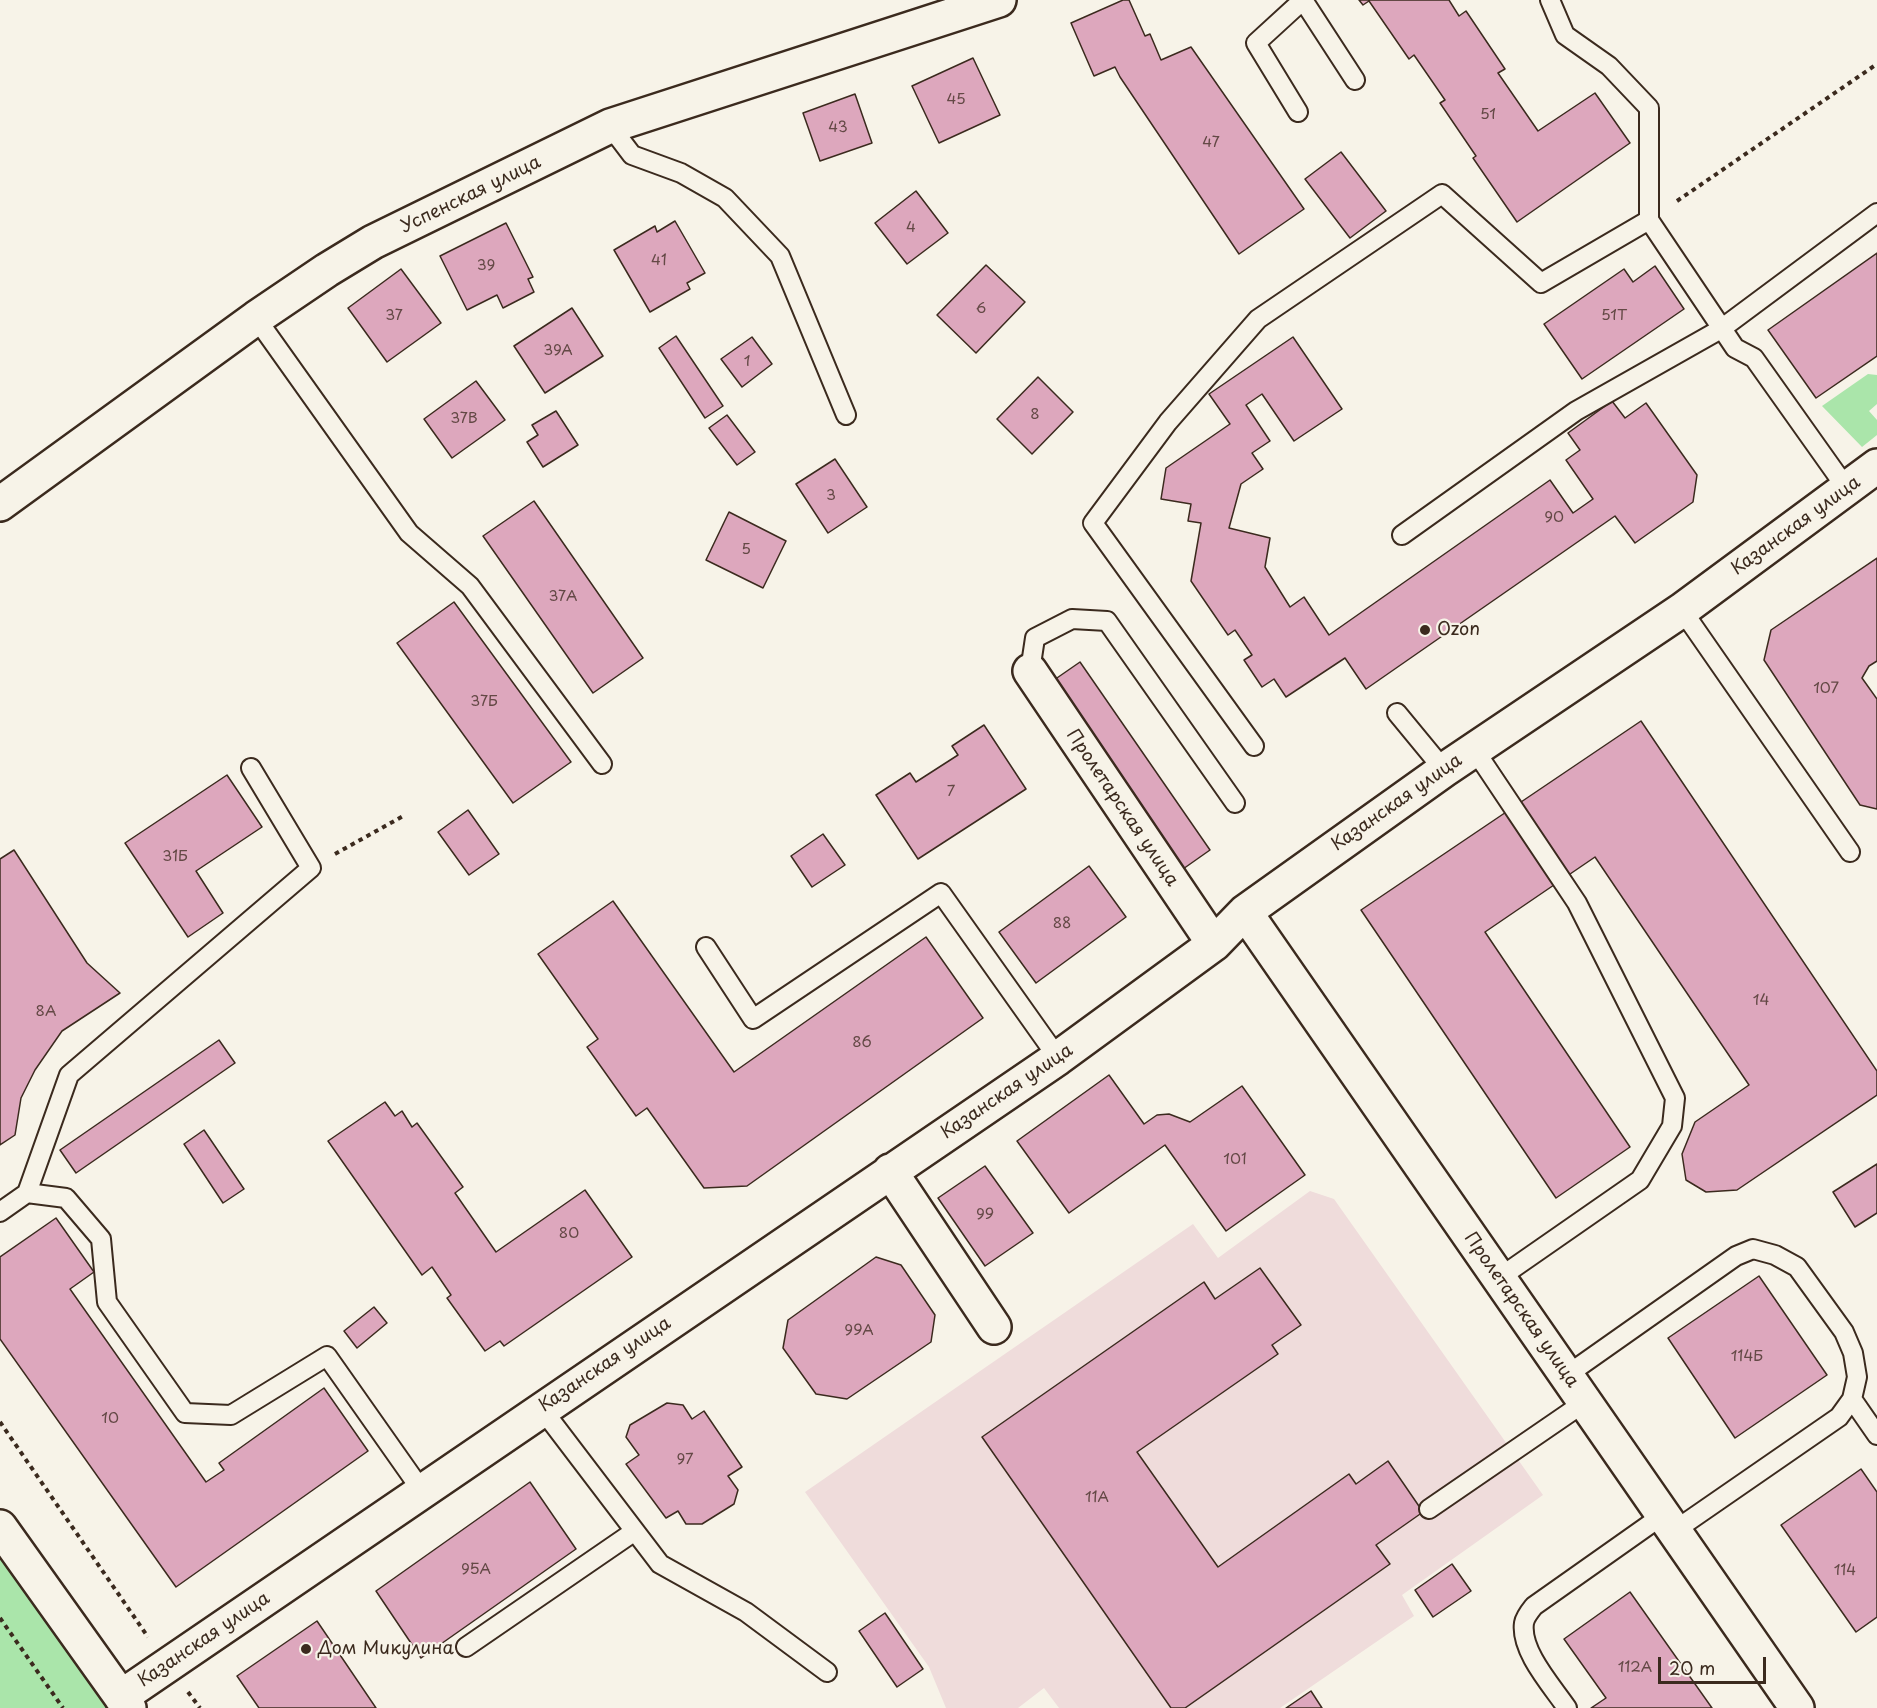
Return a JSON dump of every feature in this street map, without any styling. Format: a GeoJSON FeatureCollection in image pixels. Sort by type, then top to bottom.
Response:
{"type":"FeatureCollection","features":[{"type":"Feature","properties":{"kind":"street","name":"Успенская улица"},"geometry":{"type":"LineString","coordinates":[[0,504],[256,318],[373,242],[610,126],[999,0]]}},
{"type":"Feature","properties":{"kind":"street","name":"Казанская улица"},"geometry":{"type":"LineString","coordinates":[[119,1704],[167,1665],[1058,1058],[1214,944],[1245,912],[1474,749],[1682,610],[1877,466]]}},
{"type":"Feature","properties":{"kind":"street","name":"Пролетарская улица"},"geometry":{"type":"LineString","coordinates":[[1030,671],[1214,944]]}},
{"type":"Feature","properties":{"kind":"street","name":"Пролетарская улица"},"geometry":{"type":"LineString","coordinates":[[1245,912],[1797,1708]]}},
{"type":"Feature","properties":{"kind":"street"},"geometry":{"type":"LineString","coordinates":[[890,1171],[994,1327]]}},
{"type":"Feature","properties":{"kind":"street"},"geometry":{"type":"LineString","coordinates":[[0,1527],[119,1704]]}},
{"type":"Feature","properties":{"kind":"lane"},"geometry":{"type":"LineString","coordinates":[[1298,112],[1256,43],[1303,0],[1355,80]]}},
{"type":"Feature","properties":{"kind":"lane"},"geometry":{"type":"LineString","coordinates":[[1550,0],[1565,35],[1609,66],[1649,108],[1649,220],[1721,329],[1735,348],[1754,358],[1847,489]]}},
{"type":"Feature","properties":{"kind":"lane"},"geometry":{"type":"LineString","coordinates":[[610,126],[632,155],[681,173],[725,198],[780,256],[846,415]]}},
{"type":"Feature","properties":{"kind":"lane"},"geometry":{"type":"LineString","coordinates":[[1254,746],[1093,523],[1168,422],[1258,319],[1442,194],[1541,284],[1649,220]]}},
{"type":"Feature","properties":{"kind":"lane"},"geometry":{"type":"LineString","coordinates":[[1402,535],[1576,411],[1721,329],[1877,213]]}},
{"type":"Feature","properties":{"kind":"lane"},"geometry":{"type":"LineString","coordinates":[[256,318],[409,533],[470,586],[602,764]]}},
{"type":"Feature","properties":{"kind":"lane"},"geometry":{"type":"LineString","coordinates":[[1682,610],[1851,852]]}},
{"type":"Feature","properties":{"kind":"lane"},"geometry":{"type":"LineString","coordinates":[[1030,671],[1035,638],[1072,619],[1107,621],[1235,803]]}},
{"type":"Feature","properties":{"kind":"lane"},"geometry":{"type":"LineString","coordinates":[[1397,712],[1444,770]]}},
{"type":"Feature","properties":{"kind":"lane"},"geometry":{"type":"LineString","coordinates":[[1474,749],[1577,903],[1675,1098],[1672,1126],[1640,1180],[1499,1278]]}},
{"type":"Feature","properties":{"kind":"lane"},"geometry":{"type":"LineString","coordinates":[[0,1212],[27,1193],[69,1075],[311,868],[251,768]]}},
{"type":"Feature","properties":{"kind":"lane"},"geometry":{"type":"LineString","coordinates":[[706,946],[753,1019],[941,893],[1058,1058]]}},
{"type":"Feature","properties":{"kind":"lane"},"geometry":{"type":"LineString","coordinates":[[27,1193],[66,1198],[101,1239],[107,1302],[185,1413],[231,1416],[327,1356],[422,1491]]}},
{"type":"Feature","properties":{"kind":"lane"},"geometry":{"type":"LineString","coordinates":[[1567,1376],[1736,1256],[1753,1249],[1775,1256],[1797,1267],[1844,1332],[1852,1353],[1857,1377],[1851,1399],[1839,1418],[1534,1606],[1524,1621],[1524,1636],[1531,1655],[1567,1708]]}},
{"type":"Feature","properties":{"kind":"lane"},"geometry":{"type":"LineString","coordinates":[[1851,1399],[1877,1435]]}},
{"type":"Feature","properties":{"kind":"lane"},"geometry":{"type":"LineString","coordinates":[[1429,1509],[1585,1402]]}},
{"type":"Feature","properties":{"kind":"lane"},"geometry":{"type":"LineString","coordinates":[[542,1409],[660,1564],[746,1612],[827,1672]]}},
{"type":"Feature","properties":{"kind":"lane"},"geometry":{"type":"LineString","coordinates":[[466,1647],[635,1531]]}},
{"type":"Feature","properties":{"kind":"path"},"geometry":{"type":"LineString","coordinates":[[1649,220],[1877,64]]}},
{"type":"Feature","properties":{"kind":"path"},"geometry":{"type":"LineString","coordinates":[[311,868],[405,815]]}},
{"type":"Feature","properties":{"kind":"path"},"geometry":{"type":"LineString","coordinates":[[0,1422],[167,1665],[200,1708]]}},
{"type":"Feature","properties":{"kind":"path"},"geometry":{"type":"LineString","coordinates":[[0,1618],[63,1708]]}},
{"type":"Feature","properties":{"kind":"shaded area"},"geometry":{"type":"Polygon","coordinates":[[[1310,1191],[1334,1199],[1543,1495],[1402,1595],[1414,1616],[1280,1708],[1059,1708],[1044,1688],[1018,1708],[946,1708],[929,1667],[805,1492],[1193,1224],[1218,1258],[1310,1191]]]}},
{"type":"Feature","properties":{"kind":"green space"},"geometry":{"type":"Polygon","coordinates":[[[1868,374],[1877,375],[1877,404],[1869,411],[1877,420],[1877,435],[1862,447],[1822,406],[1868,374]]]}},
{"type":"Feature","properties":{"kind":"green space"},"geometry":{"type":"Polygon","coordinates":[[[0,1527],[129,1708],[0,1708],[0,1527]]]}},
{"type":"Feature","properties":{"kind":"building"},"geometry":{"type":"Polygon","coordinates":[[[1123,0],[1129,0],[1145,36],[1150,34],[1161,60],[1191,47],[1304,209],[1239,254],[1115,67],[1094,76],[1071,23],[1123,0]]]}},
{"type":"Feature","properties":{"kind":"building"},"geometry":{"type":"Polygon","coordinates":[[[1359,0],[1449,0],[1459,16],[1466,11],[1505,69],[1498,73],[1538,131],[1595,93],[1630,143],[1517,222],[1473,158],[1476,156],[1440,103],[1445,100],[1414,55],[1409,59],[1369,1],[1363,5],[1359,0]]]}},
{"type":"Feature","properties":{"kind":"building"},"geometry":{"type":"Polygon","coordinates":[[[973,58],[1000,115],[939,143],[912,86],[973,58]]]}},
{"type":"Feature","properties":{"kind":"building"},"geometry":{"type":"Polygon","coordinates":[[[855,94],[872,143],[820,161],[803,113],[855,94]]]}},
{"type":"Feature","properties":{"kind":"building"},"geometry":{"type":"Polygon","coordinates":[[[1341,152],[1386,211],[1350,238],[1305,179],[1341,152]]]}},
{"type":"Feature","properties":{"kind":"building"},"geometry":{"type":"Polygon","coordinates":[[[916,191],[948,233],[907,264],[875,223],[916,191]]]}},
{"type":"Feature","properties":{"kind":"building"},"geometry":{"type":"Polygon","coordinates":[[[675,221],[705,273],[687,283],[690,289],[650,312],[614,250],[655,226],[657,232],[675,221]]]}},
{"type":"Feature","properties":{"kind":"building"},"geometry":{"type":"Polygon","coordinates":[[[506,223],[533,277],[528,279],[534,292],[503,308],[497,295],[467,310],[440,256],[506,223]]]}},
{"type":"Feature","properties":{"kind":"building"},"geometry":{"type":"Polygon","coordinates":[[[1877,253],[1877,356],[1816,398],[1768,330],[1877,253]]]}},
{"type":"Feature","properties":{"kind":"building"},"geometry":{"type":"Polygon","coordinates":[[[986,265],[1025,302],[976,353],[937,315],[986,265]]]}},
{"type":"Feature","properties":{"kind":"building"},"geometry":{"type":"Polygon","coordinates":[[[1655,266],[1684,309],[1582,379],[1544,324],[1624,269],[1633,282],[1655,266]]]}},
{"type":"Feature","properties":{"kind":"building"},"geometry":{"type":"Polygon","coordinates":[[[401,269],[441,323],[387,362],[348,308],[401,269]]]}},
{"type":"Feature","properties":{"kind":"building"},"geometry":{"type":"Polygon","coordinates":[[[572,308],[603,356],[545,393],[514,346],[572,308]]]}},
{"type":"Feature","properties":{"kind":"building"},"geometry":{"type":"Polygon","coordinates":[[[676,336],[723,406],[705,418],[659,348],[676,336]]]}},
{"type":"Feature","properties":{"kind":"building"},"geometry":{"type":"Polygon","coordinates":[[[752,337],[772,364],[742,387],[721,359],[752,337]]]}},
{"type":"Feature","properties":{"kind":"building"},"geometry":{"type":"Polygon","coordinates":[[[1293,337],[1342,409],[1294,441],[1262,394],[1246,405],[1270,441],[1252,453],[1263,469],[1241,484],[1229,528],[1270,538],[1265,567],[1290,607],[1304,597],[1329,635],[1550,480],[1573,513],[1593,499],[1566,460],[1580,450],[1568,433],[1612,401],[1625,418],[1646,403],[1697,475],[1693,502],[1635,543],[1615,516],[1366,689],[1345,658],[1286,697],[1274,679],[1262,687],[1244,660],[1252,655],[1235,630],[1228,635],[1191,581],[1201,523],[1188,521],[1191,504],[1161,499],[1166,468],[1230,424],[1209,394],[1293,337]]]}},
{"type":"Feature","properties":{"kind":"building"},"geometry":{"type":"Polygon","coordinates":[[[1038,377],[1073,412],[1032,454],[997,419],[1038,377]]]}},
{"type":"Feature","properties":{"kind":"building"},"geometry":{"type":"Polygon","coordinates":[[[476,381],[505,420],[452,458],[424,419],[476,381]]]}},
{"type":"Feature","properties":{"kind":"building"},"geometry":{"type":"Polygon","coordinates":[[[556,411],[578,445],[543,467],[527,442],[538,435],[532,425],[556,411]]]}},
{"type":"Feature","properties":{"kind":"building"},"geometry":{"type":"Polygon","coordinates":[[[727,415],[755,452],[737,465],[709,428],[727,415]]]}},
{"type":"Feature","properties":{"kind":"building"},"geometry":{"type":"Polygon","coordinates":[[[835,459],[867,507],[828,533],[796,484],[835,459]]]}},
{"type":"Feature","properties":{"kind":"building"},"geometry":{"type":"Polygon","coordinates":[[[534,501],[643,658],[593,693],[483,536],[534,501]]]}},
{"type":"Feature","properties":{"kind":"building"},"geometry":{"type":"Polygon","coordinates":[[[729,512],[786,541],[763,588],[706,560],[729,512]]]}},
{"type":"Feature","properties":{"kind":"building"},"geometry":{"type":"Polygon","coordinates":[[[1877,558],[1877,661],[1869,666],[1862,678],[1877,699],[1877,809],[1860,805],[1764,660],[1771,630],[1877,558]]]}},
{"type":"Feature","properties":{"kind":"building"},"geometry":{"type":"Polygon","coordinates":[[[454,602],[571,762],[513,803],[397,643],[454,602]]]}},
{"type":"Feature","properties":{"kind":"building"},"geometry":{"type":"Polygon","coordinates":[[[1080,662],[1210,850],[1183,869],[1054,680],[1080,662]]]}},
{"type":"Feature","properties":{"kind":"building"},"geometry":{"type":"Polygon","coordinates":[[[1641,721],[1877,1071],[1877,1095],[1737,1190],[1706,1192],[1686,1180],[1682,1154],[1695,1122],[1749,1085],[1595,857],[1485,932],[1630,1147],[1556,1198],[1361,910],[1641,721]]]}},
{"type":"Feature","properties":{"kind":"building"},"geometry":{"type":"Polygon","coordinates":[[[984,725],[1026,789],[918,859],[876,795],[910,773],[916,782],[958,755],[952,746],[984,725]]]}},
{"type":"Feature","properties":{"kind":"building"},"geometry":{"type":"Polygon","coordinates":[[[227,775],[262,827],[196,871],[223,913],[188,937],[125,843],[227,775]]]}},
{"type":"Feature","properties":{"kind":"building"},"geometry":{"type":"Polygon","coordinates":[[[468,810],[499,854],[469,875],[438,832],[468,810]]]}},
{"type":"Feature","properties":{"kind":"building"},"geometry":{"type":"Polygon","coordinates":[[[823,834],[845,865],[812,887],[791,856],[823,834]]]}},
{"type":"Feature","properties":{"kind":"building"},"geometry":{"type":"Polygon","coordinates":[[[14,850],[87,963],[120,993],[62,1031],[35,1070],[21,1098],[15,1135],[0,1145],[0,859],[14,850]]]}},
{"type":"Feature","properties":{"kind":"building"},"geometry":{"type":"Polygon","coordinates":[[[1089,866],[1126,917],[1036,983],[999,932],[1089,866]]]}},
{"type":"Feature","properties":{"kind":"building"},"geometry":{"type":"Polygon","coordinates":[[[613,901],[734,1072],[926,937],[983,1018],[747,1186],[704,1188],[647,1108],[636,1116],[587,1047],[598,1039],[538,954],[613,901]]]}},
{"type":"Feature","properties":{"kind":"building"},"geometry":{"type":"Polygon","coordinates":[[[219,1040],[235,1063],[76,1173],[60,1150],[219,1040]]]}},
{"type":"Feature","properties":{"kind":"building"},"geometry":{"type":"Polygon","coordinates":[[[1109,1075],[1144,1124],[1157,1115],[1169,1114],[1190,1122],[1242,1086],[1305,1175],[1226,1231],[1165,1145],[1069,1213],[1017,1141],[1109,1075]]]}},
{"type":"Feature","properties":{"kind":"building"},"geometry":{"type":"Polygon","coordinates":[[[385,1102],[395,1116],[402,1111],[412,1127],[417,1123],[463,1187],[455,1193],[496,1252],[585,1190],[632,1257],[504,1346],[500,1341],[485,1351],[447,1298],[451,1295],[432,1267],[422,1275],[328,1141],[385,1102]]]}},
{"type":"Feature","properties":{"kind":"building"},"geometry":{"type":"Polygon","coordinates":[[[204,1130],[244,1189],[223,1203],[184,1144],[204,1130]]]}},
{"type":"Feature","properties":{"kind":"building"},"geometry":{"type":"Polygon","coordinates":[[[1877,1164],[1877,1213],[1855,1227],[1833,1192],[1877,1164]]]}},
{"type":"Feature","properties":{"kind":"building"},"geometry":{"type":"Polygon","coordinates":[[[985,1166],[1033,1233],[985,1266],[938,1198],[985,1166]]]}},
{"type":"Feature","properties":{"kind":"building"},"geometry":{"type":"Polygon","coordinates":[[[56,1218],[94,1272],[70,1289],[206,1482],[224,1470],[219,1463],[324,1388],[368,1451],[176,1587],[0,1339],[0,1257],[56,1218]]]}},
{"type":"Feature","properties":{"kind":"building"},"geometry":{"type":"Polygon","coordinates":[[[876,1257],[901,1265],[935,1315],[931,1342],[847,1399],[816,1394],[783,1348],[788,1320],[876,1257]]]}},
{"type":"Feature","properties":{"kind":"building"},"geometry":{"type":"Polygon","coordinates":[[[1260,1268],[1301,1325],[1272,1345],[1278,1354],[1137,1452],[1218,1567],[1349,1474],[1356,1484],[1388,1461],[1423,1512],[1376,1545],[1390,1564],[1185,1708],[1171,1708],[982,1437],[1204,1282],[1215,1299],[1260,1268]]]}},
{"type":"Feature","properties":{"kind":"building"},"geometry":{"type":"Polygon","coordinates":[[[1759,1276],[1827,1375],[1735,1438],[1668,1338],[1759,1276]]]}},
{"type":"Feature","properties":{"kind":"building"},"geometry":{"type":"Polygon","coordinates":[[[374,1307],[387,1323],[357,1348],[344,1331],[374,1307]]]}},
{"type":"Feature","properties":{"kind":"building"},"geometry":{"type":"Polygon","coordinates":[[[667,1403],[683,1405],[692,1419],[704,1411],[742,1467],[728,1476],[738,1490],[734,1504],[702,1524],[686,1524],[678,1511],[666,1518],[626,1464],[639,1455],[626,1437],[630,1425],[667,1403]]]}},
{"type":"Feature","properties":{"kind":"building"},"geometry":{"type":"Polygon","coordinates":[[[1861,1469],[1877,1492],[1877,1617],[1856,1632],[1781,1525],[1861,1469]]]}},
{"type":"Feature","properties":{"kind":"building"},"geometry":{"type":"Polygon","coordinates":[[[530,1482],[576,1549],[421,1658],[376,1591],[530,1482]]]}},
{"type":"Feature","properties":{"kind":"building"},"geometry":{"type":"Polygon","coordinates":[[[1452,1564],[1471,1591],[1433,1617],[1415,1590],[1452,1564]]]}},
{"type":"Feature","properties":{"kind":"building"},"geometry":{"type":"Polygon","coordinates":[[[1630,1592],[1712,1708],[1591,1708],[1606,1698],[1564,1639],[1630,1592]]]}},
{"type":"Feature","properties":{"kind":"building"},"geometry":{"type":"Polygon","coordinates":[[[885,1613],[923,1669],[897,1687],[859,1631],[885,1613]]]}},
{"type":"Feature","properties":{"kind":"building","name":"Дом Микулина"},"geometry":{"type":"Polygon","coordinates":[[[317,1621],[376,1708],[259,1708],[237,1676],[317,1621]]]}},
{"type":"Feature","properties":{"kind":"building"},"geometry":{"type":"Polygon","coordinates":[[[1311,1691],[1322,1708],[1286,1708],[1311,1691]]]}},
{"type":"Feature","properties":{"kind":"place","name":"Ozon"},"geometry":{"type":"Point","coordinates":[1425,630]}},
{"type":"Feature","properties":{"kind":"place","name":"Дом Микулина"},"geometry":{"type":"Point","coordinates":[306,1649]}}]}
